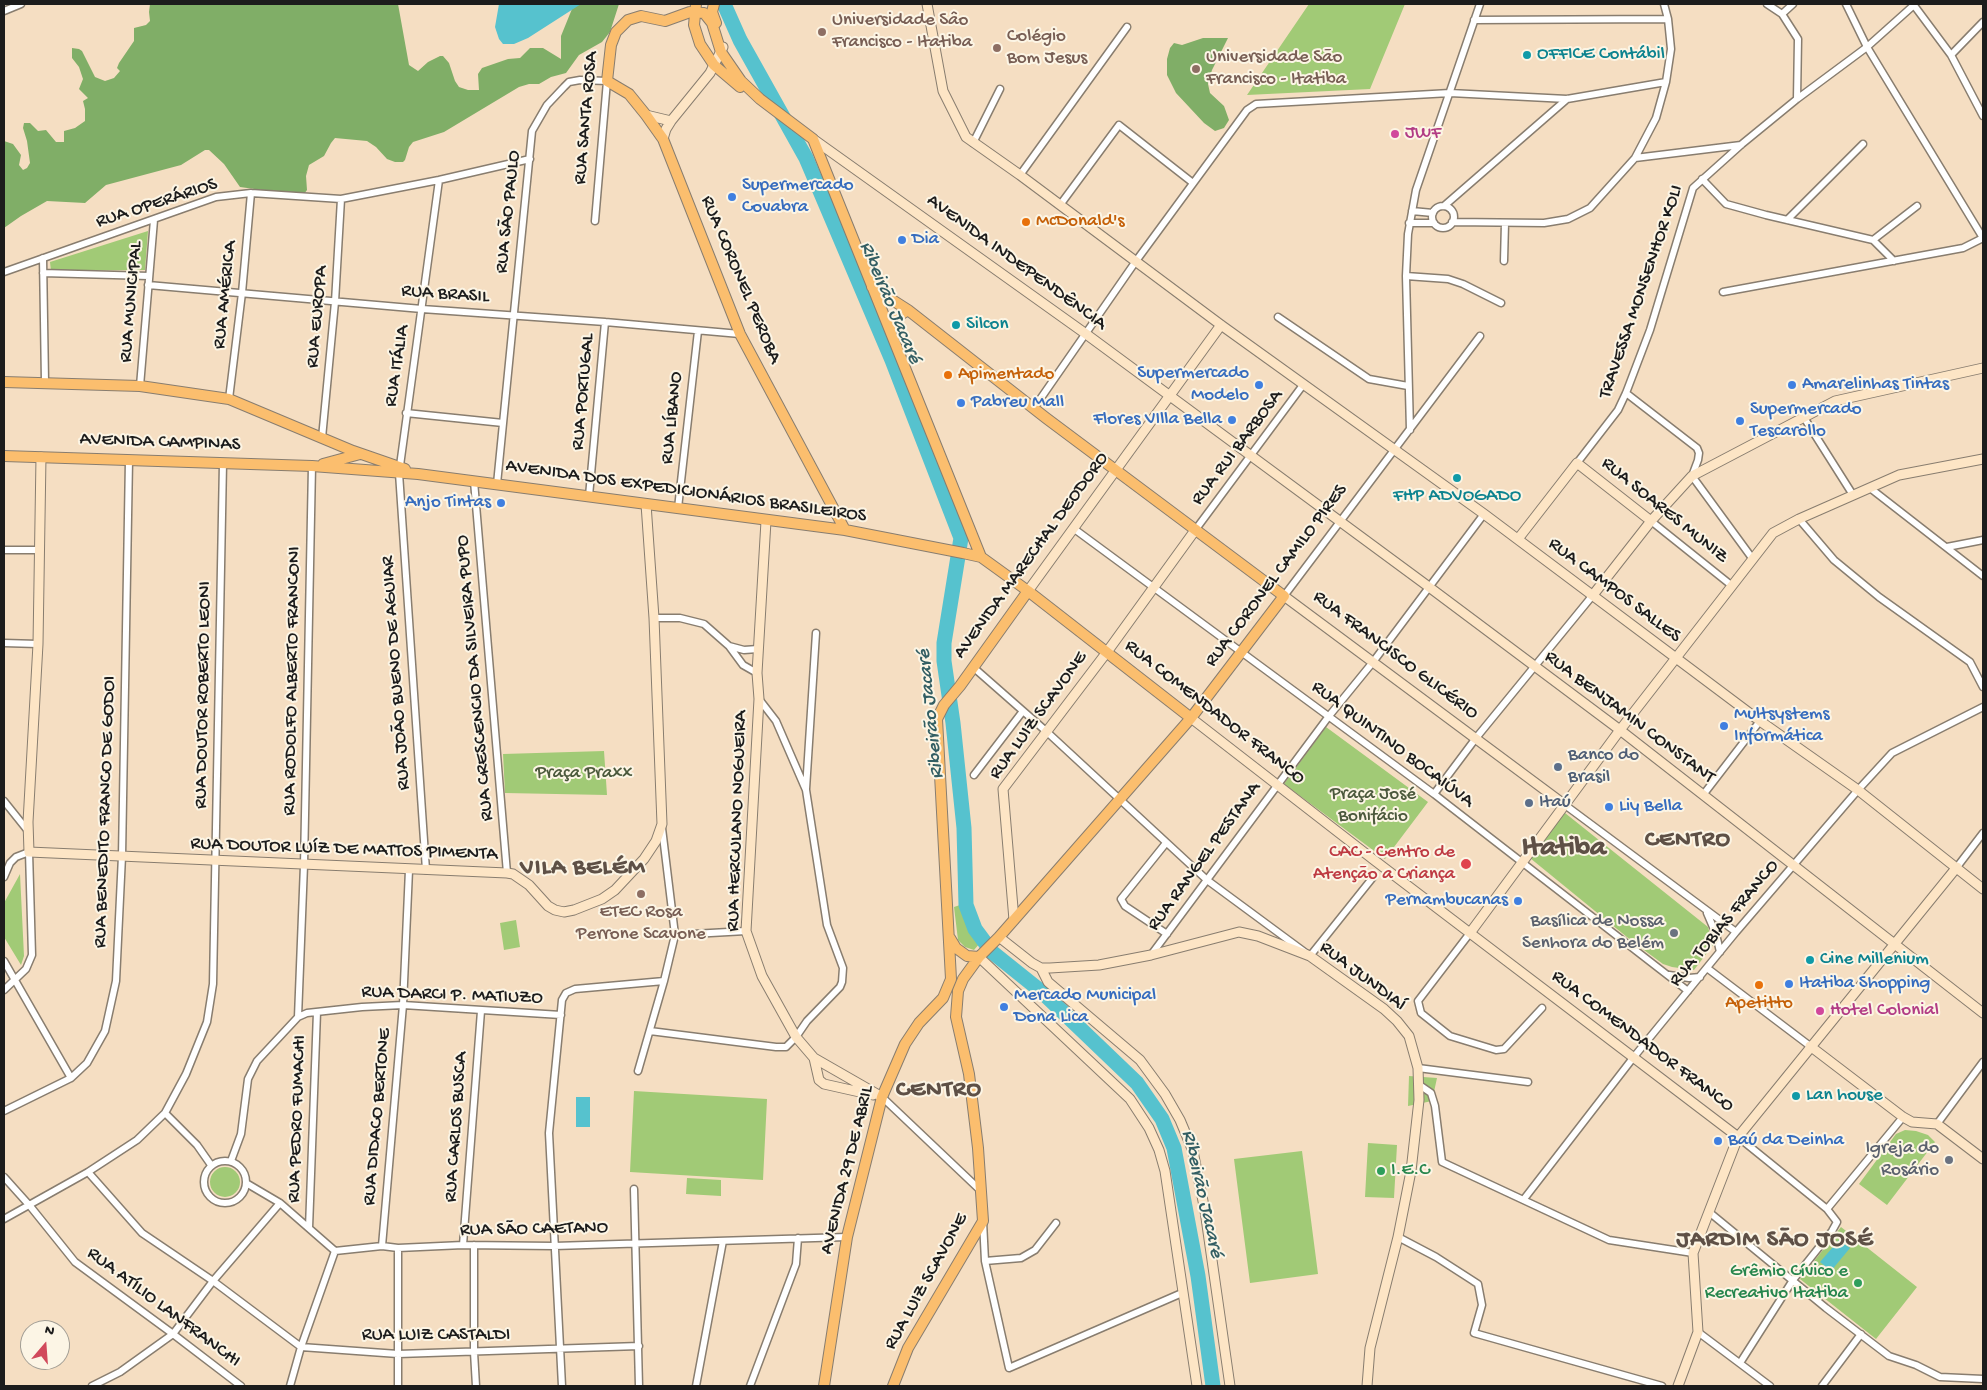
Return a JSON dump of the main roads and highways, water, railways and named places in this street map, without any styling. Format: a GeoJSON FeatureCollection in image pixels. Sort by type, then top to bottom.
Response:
{"type":"FeatureCollection","features":[{"type":"Feature","properties":{"kind":"main road","name":"AVENIDA INDEPENDÊNCIA"},"geometry":{"type":"LineString","coordinates":[[714,4],[712,12],[722,48]]}},
{"type":"Feature","properties":{"kind":"main road","name":"RUA CAMPOS SALLES"},"geometry":{"type":"LineString","coordinates":[[927,4],[943,91],[966,137],[1303,385],[1395,449],[1518,539],[1760,721],[1858,790],[1983,889]]}},
{"type":"Feature","properties":{"kind":"main road","name":"AVENIDA INDEPENDÊNCIA"},"geometry":{"type":"LineString","coordinates":[[760,99],[747,92],[714,65],[706,55],[695,33],[696,8],[704,13],[712,23],[722,48],[740,81],[796,128],[1086,334],[1251,455]]}},
{"type":"Feature","properties":{"kind":"main road","name":"RUA SANTA ROSA"},"geometry":{"type":"LineString","coordinates":[[607,82],[611,46],[616,32],[628,20],[641,16],[665,21],[696,8]]}},
{"type":"Feature","properties":{"kind":"main road"},"geometry":{"type":"LineString","coordinates":[[663,139],[671,121],[702,84],[722,48]]}},
{"type":"Feature","properties":{"kind":"main road","name":"RUA CORONEL PEROBA"},"geometry":{"type":"LineString","coordinates":[[607,82],[629,94],[646,114],[663,139],[740,334],[845,530]]}},
{"type":"Feature","properties":{"kind":"main road"},"geometry":{"type":"LineString","coordinates":[[646,114],[671,121]]}},
{"type":"Feature","properties":{"kind":"main road"},"geometry":{"type":"LineString","coordinates":[[813,139],[981,557]]}},
{"type":"Feature","properties":{"kind":"main road","name":"RUA FRANCISCO GLICÉRIO"},"geometry":{"type":"LineString","coordinates":[[872,286],[908,310],[1116,470],[1564,805]]}},
{"type":"Feature","properties":{"kind":"main road"},"geometry":{"type":"LineString","coordinates":[[891,330],[897,317],[908,310]]}},
{"type":"Feature","properties":{"kind":"main road","name":"AVENIDA MARECHAL DEODORO"},"geometry":{"type":"LineString","coordinates":[[951,979],[937,719],[944,705],[960,686],[1221,325]]}},
{"type":"Feature","properties":{"kind":"main road"},"geometry":{"type":"LineString","coordinates":[[1592,595],[1651,521],[1692,476],[1802,416],[1835,401],[1983,368]]}},
{"type":"Feature","properties":{"kind":"main road"},"geometry":{"type":"LineString","coordinates":[[4,382],[140,386],[229,399],[399,470]]}},
{"type":"Feature","properties":{"kind":"main road"},"geometry":{"type":"LineString","coordinates":[[351,470],[356,467],[360,454]]}},
{"type":"Feature","properties":{"kind":"main road","name":"AVENIDA CAMPINAS"},"geometry":{"type":"LineString","coordinates":[[314,466],[360,454]]}},
{"type":"Feature","properties":{"kind":"main road","name":"RUA BENJAMIN CONSTANT"},"geometry":{"type":"LineString","coordinates":[[1251,455],[1620,730],[1983,1013]]}},
{"type":"Feature","properties":{"kind":"main road","name":"AVENIDA CAMPINAS"},"geometry":{"type":"LineString","coordinates":[[4,456],[314,466],[351,470],[399,470]]}},
{"type":"Feature","properties":{"kind":"main road","name":"RUA DOUTOR LUÍZ DE MATTOS PIMENTA"},"geometry":{"type":"LineString","coordinates":[[41,456],[38,644],[29,852],[215,862],[508,873],[520,878],[548,906],[564,912],[602,899],[615,890],[644,859],[656,841],[662,824],[654,618],[646,504]]}},
{"type":"Feature","properties":{"kind":"main road"},"geometry":{"type":"LineString","coordinates":[[1470,933],[1620,730],[1773,533],[1799,519],[1899,475],[1983,459]]}},
{"type":"Feature","properties":{"kind":"main road","name":"RUA SOARES MUNIZ"},"geometry":{"type":"LineString","coordinates":[[1577,463],[1651,521]]}},
{"type":"Feature","properties":{"kind":"main road","name":"TRAVESSA MONSENHOR KOLI"},"geometry":{"type":"LineString","coordinates":[[1518,539],[1577,463]]}},
{"type":"Feature","properties":{"kind":"main road","name":"AVENIDA DOS EXPEDICIONÁRIOS BRASILEIROS"},"geometry":{"type":"LineString","coordinates":[[399,470],[766,521],[845,530],[981,557]]}},
{"type":"Feature","properties":{"kind":"main road","name":"RUA HERCULANO NOGUEIRA"},"geometry":{"type":"LineString","coordinates":[[766,521],[758,648],[759,699],[746,931],[762,976],[796,1037],[814,1058],[882,1097]]}},
{"type":"Feature","properties":{"kind":"main road","name":"RUA LUIZ SCAVONE"},"geometry":{"type":"LineString","coordinates":[[893,1386],[908,1348],[983,1220],[978,1148],[968,1074],[956,1017],[958,991],[963,979],[981,955],[1014,920],[1003,789],[1107,652],[1196,529]]}},
{"type":"Feature","properties":{"kind":"main road","name":"RUA COMENDADOR FRANCO"},"geometry":{"type":"LineString","coordinates":[[981,557],[1028,591],[1374,860],[1738,1137]]}},
{"type":"Feature","properties":{"kind":"main road","name":"RUA CORONEL CAMILO PIRES"},"geometry":{"type":"LineString","coordinates":[[1014,920],[1191,718],[1284,596]]}},
{"type":"Feature","properties":{"kind":"main road"},"geometry":{"type":"LineString","coordinates":[[1678,1386],[1698,1332],[1693,1252],[1738,1137],[1957,867]]}},
{"type":"Feature","properties":{"kind":"main road","name":"RUA JUNDIAÍ"},"geometry":{"type":"LineString","coordinates":[[1041,968],[1099,965],[1151,955],[1239,932],[1258,936],[1310,956],[1384,1009],[1397,1021],[1408,1036],[1418,1068],[1419,1100],[1411,1171],[1398,1237],[1370,1348],[1368,1386]]}},
{"type":"Feature","properties":{"kind":"main road"},"geometry":{"type":"LineString","coordinates":[[949,937],[956,948],[967,956],[981,955],[1130,1099],[1149,1128],[1159,1150],[1165,1171],[1197,1386]]}},
{"type":"Feature","properties":{"kind":"main road"},"geometry":{"type":"LineString","coordinates":[[997,939],[1041,968],[1048,982],[1140,1060],[1165,1094],[1184,1128],[1193,1151],[1205,1211],[1230,1386]]}},
{"type":"Feature","properties":{"kind":"main road","name":"AVENIDA 29 DE ABRIL"},"geometry":{"type":"LineString","coordinates":[[824,1386],[847,1237],[882,1097],[905,1044],[919,1023],[943,998],[951,979]]}},
{"type":"Feature","properties":{"kind":"main road"},"geometry":{"type":"LineString","coordinates":[[936,1005],[952,1010],[956,1017]]}},
{"type":"Feature","properties":{"kind":"main road"},"geometry":{"type":"LineString","coordinates":[[1810,1046],[1903,1117],[1912,1122],[1937,1124],[1983,1159]]}},
{"type":"Feature","properties":{"kind":"main road"},"geometry":{"type":"LineString","coordinates":[[814,1058],[819,1080],[824,1084],[882,1097]]}},
{"type":"Feature","properties":{"kind":"main road"},"geometry":{"type":"LineString","coordinates":[[818,1072],[824,1068],[833,1068]]}},
{"type":"Feature","properties":{"kind":"water"},"geometry":{"type":"Polygon","coordinates":[[[499,4],[581,4],[528,38],[514,44],[503,44],[495,27],[499,4]]]}},
{"type":"Feature","properties":{"kind":"water"},"geometry":{"type":"Polygon","coordinates":[[[576,1097],[590,1097],[590,1127],[576,1127],[576,1097]]]}},
{"type":"Feature","properties":{"kind":"water"},"geometry":{"type":"Polygon","coordinates":[[[1839,1240],[1850,1248],[1831,1271],[1820,1262],[1839,1240]]]}},
{"type":"Feature","properties":{"kind":"waterway","name":"Ribeirão Jacaré"},"geometry":{"type":"LineString","coordinates":[[724,4],[740,40],[806,158],[892,360],[961,538],[944,643],[944,661],[953,723],[964,828],[966,905],[975,929],[992,952],[1042,992],[1137,1083],[1162,1119],[1174,1148],[1198,1276],[1213,1386]]}},
{"type":"Feature","properties":{"kind":"place","name":"Universidade Sâo Francisco - Itatiba"},"geometry":{"type":"Point","coordinates":[822,32]}},
{"type":"Feature","properties":{"kind":"place","name":"Colégio Bom Jesus"},"geometry":{"type":"Point","coordinates":[997,48]}},
{"type":"Feature","properties":{"kind":"place","name":"OFFICE Contábil"},"geometry":{"type":"Point","coordinates":[1527,55]}},
{"type":"Feature","properties":{"kind":"place","name":"Universidade São Francisco - Itatiba"},"geometry":{"type":"Point","coordinates":[1196,69]}},
{"type":"Feature","properties":{"kind":"place","name":"JWF"},"geometry":{"type":"Point","coordinates":[1395,134]}},
{"type":"Feature","properties":{"kind":"place","name":"Supermercado Covabra"},"geometry":{"type":"Point","coordinates":[732,197]}},
{"type":"Feature","properties":{"kind":"place","name":"McDonald's"},"geometry":{"type":"Point","coordinates":[1026,222]}},
{"type":"Feature","properties":{"kind":"place","name":"Dia"},"geometry":{"type":"Point","coordinates":[902,240]}},
{"type":"Feature","properties":{"kind":"place","name":"Silcon"},"geometry":{"type":"Point","coordinates":[956,325]}},
{"type":"Feature","properties":{"kind":"place","name":"Apimentado"},"geometry":{"type":"Point","coordinates":[948,375]}},
{"type":"Feature","properties":{"kind":"place","name":"Supermercado Modelo"},"geometry":{"type":"Point","coordinates":[1259,385]}},
{"type":"Feature","properties":{"kind":"place","name":"Amarelinhas Tintas"},"geometry":{"type":"Point","coordinates":[1792,385]}},
{"type":"Feature","properties":{"kind":"place","name":"Pabreu Mall"},"geometry":{"type":"Point","coordinates":[961,403]}},
{"type":"Feature","properties":{"kind":"place","name":"Flores VIlla Bella"},"geometry":{"type":"Point","coordinates":[1232,420]}},
{"type":"Feature","properties":{"kind":"place","name":"Supermercado Tescarollo"},"geometry":{"type":"Point","coordinates":[1740,421]}},
{"type":"Feature","properties":{"kind":"place","name":"FHP ADVOGADO"},"geometry":{"type":"Point","coordinates":[1457,478]}},
{"type":"Feature","properties":{"kind":"place","name":"Anjo Tintas"},"geometry":{"type":"Point","coordinates":[501,503]}},
{"type":"Feature","properties":{"kind":"place","name":"Multsystems Informática"},"geometry":{"type":"Point","coordinates":[1724,726]}},
{"type":"Feature","properties":{"kind":"place","name":"Banco do Brasil"},"geometry":{"type":"Point","coordinates":[1558,767]}},
{"type":"Feature","properties":{"kind":"place","name":"Itaú"},"geometry":{"type":"Point","coordinates":[1529,803]}},
{"type":"Feature","properties":{"kind":"place","name":"Liy Bella"},"geometry":{"type":"Point","coordinates":[1609,807]}},
{"type":"Feature","properties":{"kind":"place","name":"CAC - Centro de Atenção a Criança"},"geometry":{"type":"Point","coordinates":[1466,864]}},
{"type":"Feature","properties":{"kind":"place","name":"ETEC Rosa Perrone Scavone"},"geometry":{"type":"Point","coordinates":[641,894]}},
{"type":"Feature","properties":{"kind":"place","name":"Pernambucanas"},"geometry":{"type":"Point","coordinates":[1518,901]}},
{"type":"Feature","properties":{"kind":"place","name":"Basílica de Nossa Senhora do Belém"},"geometry":{"type":"Point","coordinates":[1674,933]}},
{"type":"Feature","properties":{"kind":"place","name":"Cine Millenium"},"geometry":{"type":"Point","coordinates":[1810,960]}},
{"type":"Feature","properties":{"kind":"place","name":"Itatiba Shopping"},"geometry":{"type":"Point","coordinates":[1789,984]}},
{"type":"Feature","properties":{"kind":"place","name":"Apetitto"},"geometry":{"type":"Point","coordinates":[1759,985]}},
{"type":"Feature","properties":{"kind":"place","name":"Mercado Municipal Dona Lica"},"geometry":{"type":"Point","coordinates":[1004,1007]}},
{"type":"Feature","properties":{"kind":"place","name":"Hotel Colonial"},"geometry":{"type":"Point","coordinates":[1820,1011]}},
{"type":"Feature","properties":{"kind":"place","name":"Lan house"},"geometry":{"type":"Point","coordinates":[1796,1096]}},
{"type":"Feature","properties":{"kind":"place","name":"Baú da Deinha"},"geometry":{"type":"Point","coordinates":[1718,1141]}},
{"type":"Feature","properties":{"kind":"place","name":"Igreja do Rosário"},"geometry":{"type":"Point","coordinates":[1949,1160]}},
{"type":"Feature","properties":{"kind":"place","name":"I.E.C"},"geometry":{"type":"Point","coordinates":[1381,1171]}},
{"type":"Feature","properties":{"kind":"place","name":"Grêmio Cívico e Recreativo Itatiba"},"geometry":{"type":"Point","coordinates":[1858,1283]}},
{"type":"Feature","properties":{"kind":"district","name":"CENTRO"},"geometry":{"type":"Point","coordinates":[1688,841]}},
{"type":"Feature","properties":{"kind":"district","name":"Itatiba"},"geometry":{"type":"Point","coordinates":[1564,850]}},
{"type":"Feature","properties":{"kind":"district","name":"VILA BELÉM"},"geometry":{"type":"Point","coordinates":[583,869]}},
{"type":"Feature","properties":{"kind":"district","name":"CENTRO"},"geometry":{"type":"Point","coordinates":[939,1091]}},
{"type":"Feature","properties":{"kind":"district","name":"JARDIM SÃO JOSÉ"},"geometry":{"type":"Point","coordinates":[1775,1241]}},
{"type":"Feature","properties":{"kind":"park label","name":"Praça Praxx"},"geometry":{"type":"Point","coordinates":[584,774]}},
{"type":"Feature","properties":{"kind":"park label","name":"Praça José Bonifácio"},"geometry":{"type":"Point","coordinates":[1373,806]}}]}
